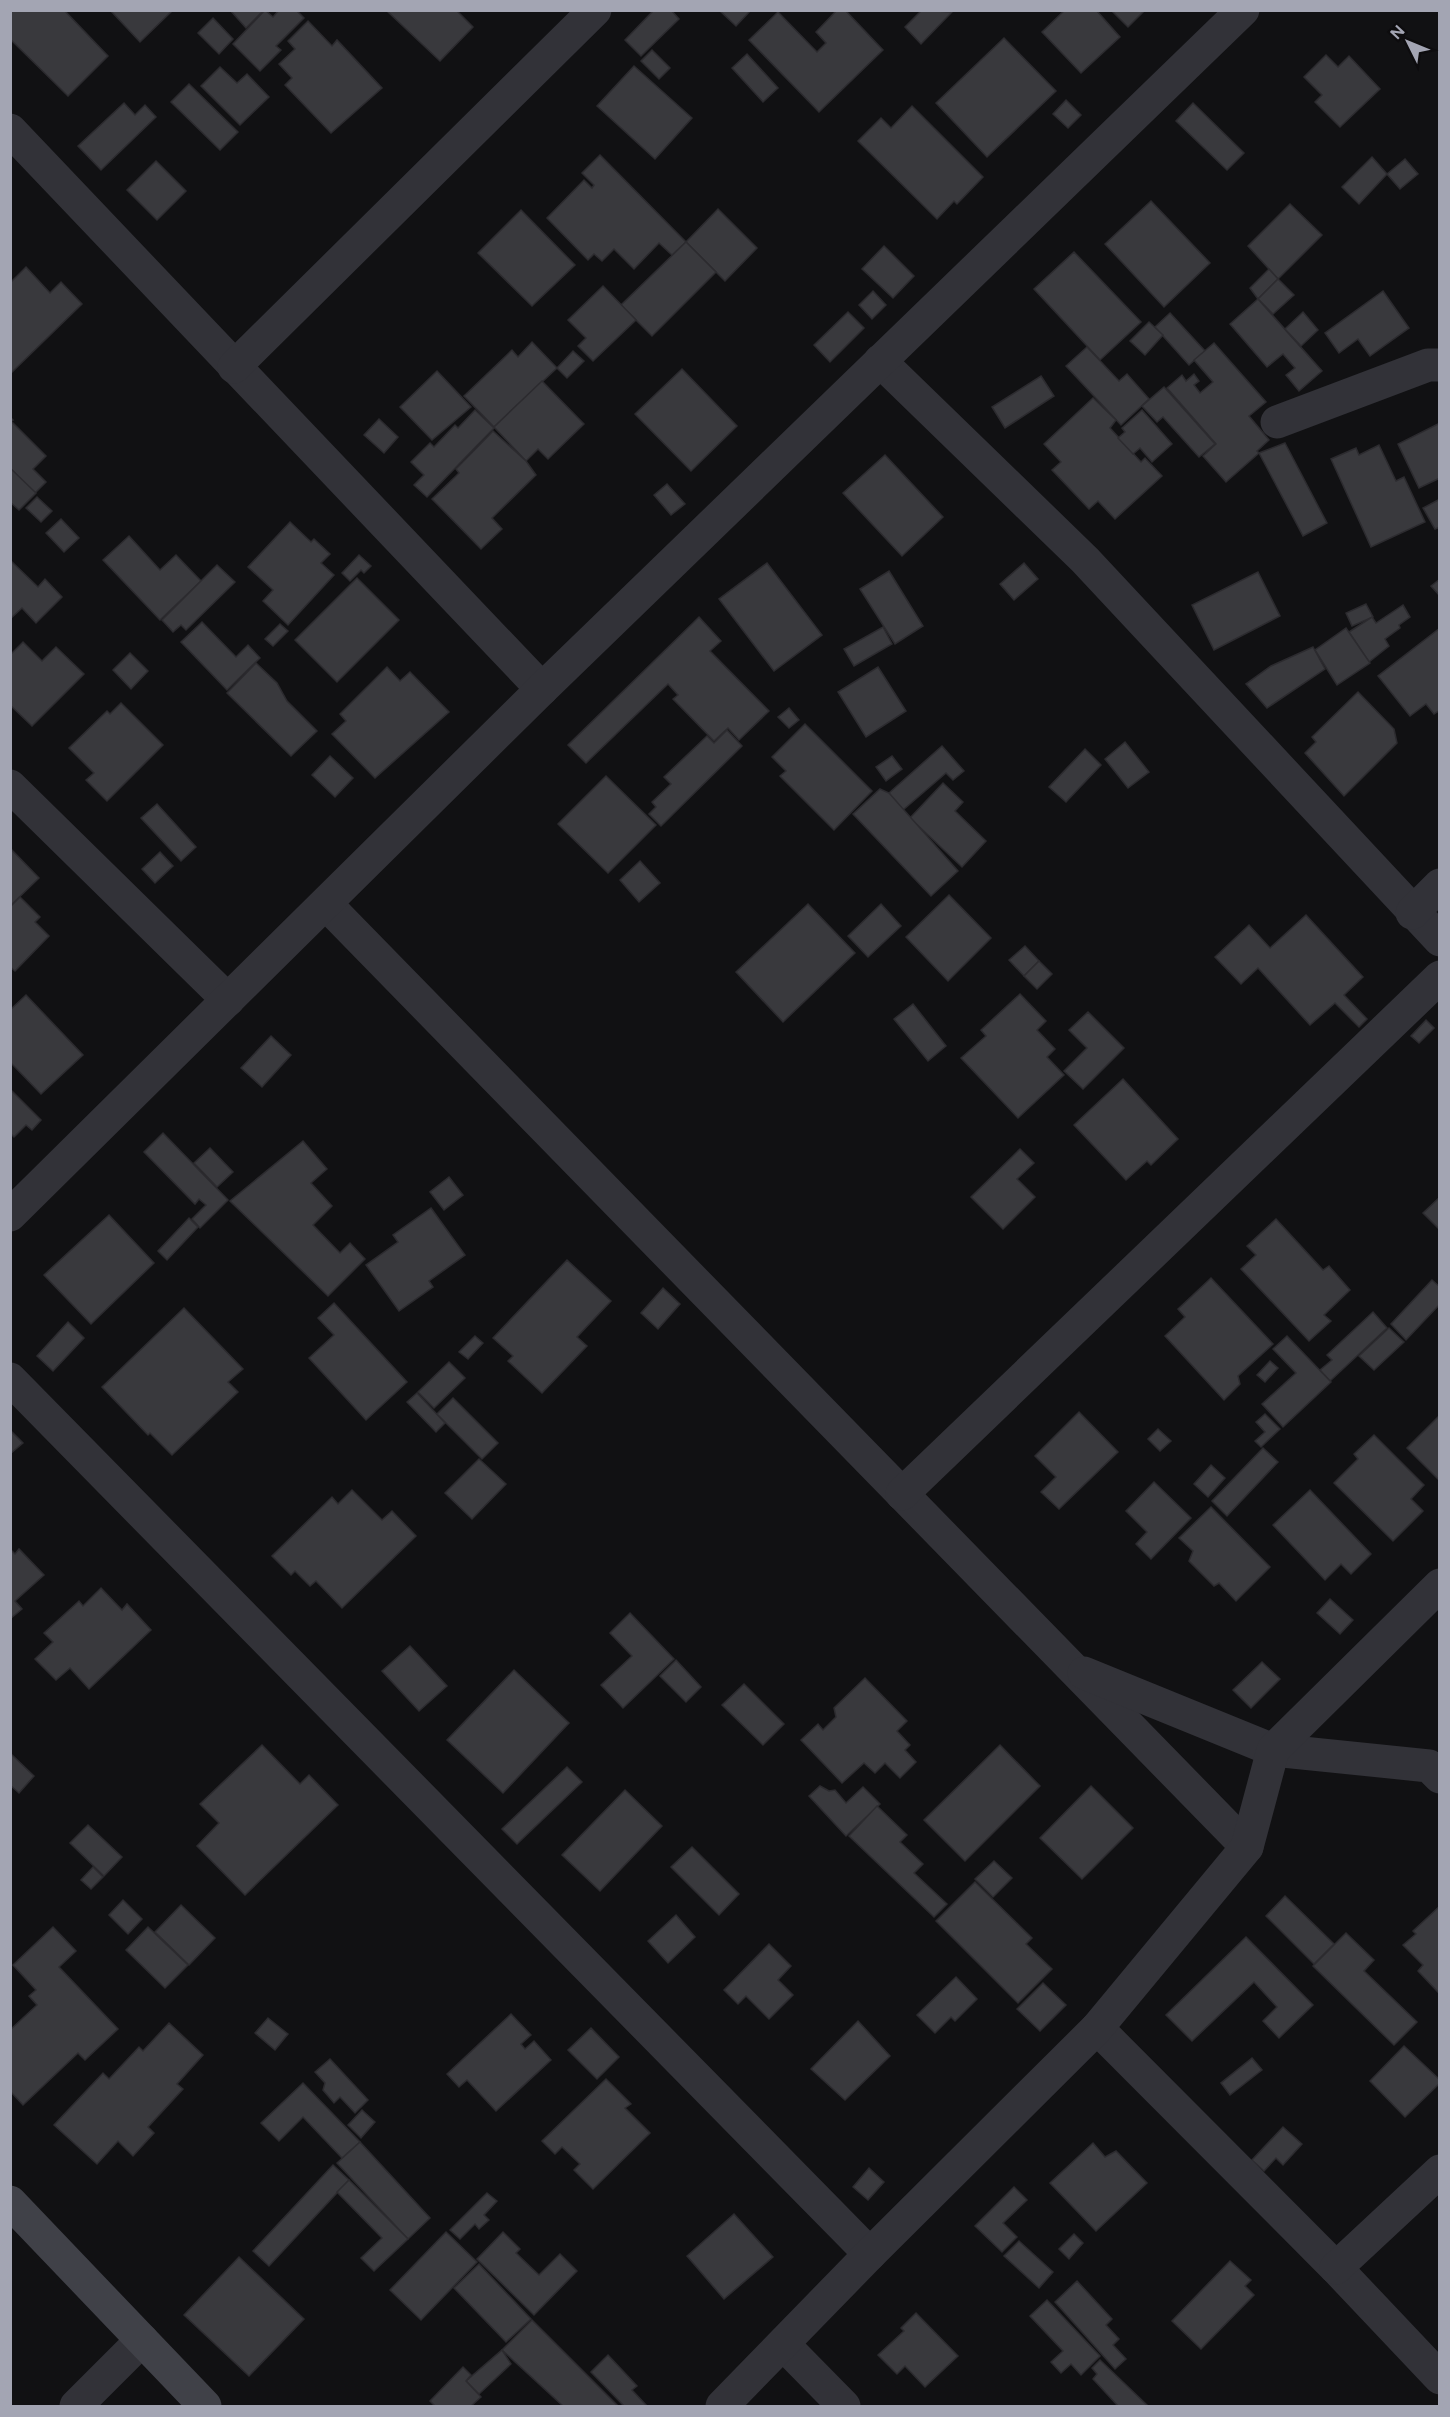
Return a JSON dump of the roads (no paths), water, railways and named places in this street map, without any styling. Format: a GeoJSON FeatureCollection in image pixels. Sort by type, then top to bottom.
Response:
{"type":"FeatureCollection","features":[{"type":"Feature","properties":{"kind":"street"},"geometry":{"type":"LineString","coordinates":[[234,368],[595,10]]}},
{"type":"Feature","properties":{"kind":"street"},"geometry":{"type":"LineString","coordinates":[[10,1215],[542,689],[1243,10]]}},
{"type":"Feature","properties":{"kind":"street"},"geometry":{"type":"LineString","coordinates":[[10,130],[234,368],[542,689]]}},
{"type":"Feature","properties":{"kind":"street"},"geometry":{"type":"LineString","coordinates":[[880,361],[1085,560],[1412,913],[1440,940]]}},
{"type":"Feature","properties":{"kind":"street"},"geometry":{"type":"LineString","coordinates":[[1277,422],[1428,365],[1440,365]]}},
{"type":"Feature","properties":{"kind":"street"},"geometry":{"type":"LineString","coordinates":[[10,786],[228,1000]]}},
{"type":"Feature","properties":{"kind":"street"},"geometry":{"type":"LineString","coordinates":[[1412,913],[1440,885]]}},
{"type":"Feature","properties":{"kind":"street"},"geometry":{"type":"LineString","coordinates":[[326,904],[1247,1847]]}},
{"type":"Feature","properties":{"kind":"street"},"geometry":{"type":"LineString","coordinates":[[902,1494],[1440,977]]}},
{"type":"Feature","properties":{"kind":"street"},"geometry":{"type":"LineString","coordinates":[[10,1379],[870,2254]]}},
{"type":"Feature","properties":{"kind":"street"},"geometry":{"type":"LineString","coordinates":[[722,2406],[870,2254],[1097,2028],[1247,1847],[1273,1750],[1440,1585]]}},
{"type":"Feature","properties":{"kind":"street"},"geometry":{"type":"LineString","coordinates":[[1072,1668],[1273,1750],[1429,1766],[1440,1777]]}},
{"type":"Feature","properties":{"kind":"street"},"geometry":{"type":"LineString","coordinates":[[1097,2028],[1336,2268],[1440,2378]]}},
{"type":"Feature","properties":{"kind":"street"},"geometry":{"type":"LineString","coordinates":[[1336,2268],[1440,2171]]}},
{"type":"Feature","properties":{"kind":"street"},"geometry":{"type":"LineString","coordinates":[[10,2202],[205,2406]]}},
{"type":"Feature","properties":{"kind":"street"},"geometry":{"type":"LineString","coordinates":[[76,2406],[142,2340]]}},
{"type":"Feature","properties":{"kind":"street"},"geometry":{"type":"LineString","coordinates":[[783,2344],[844,2406]]}}]}
